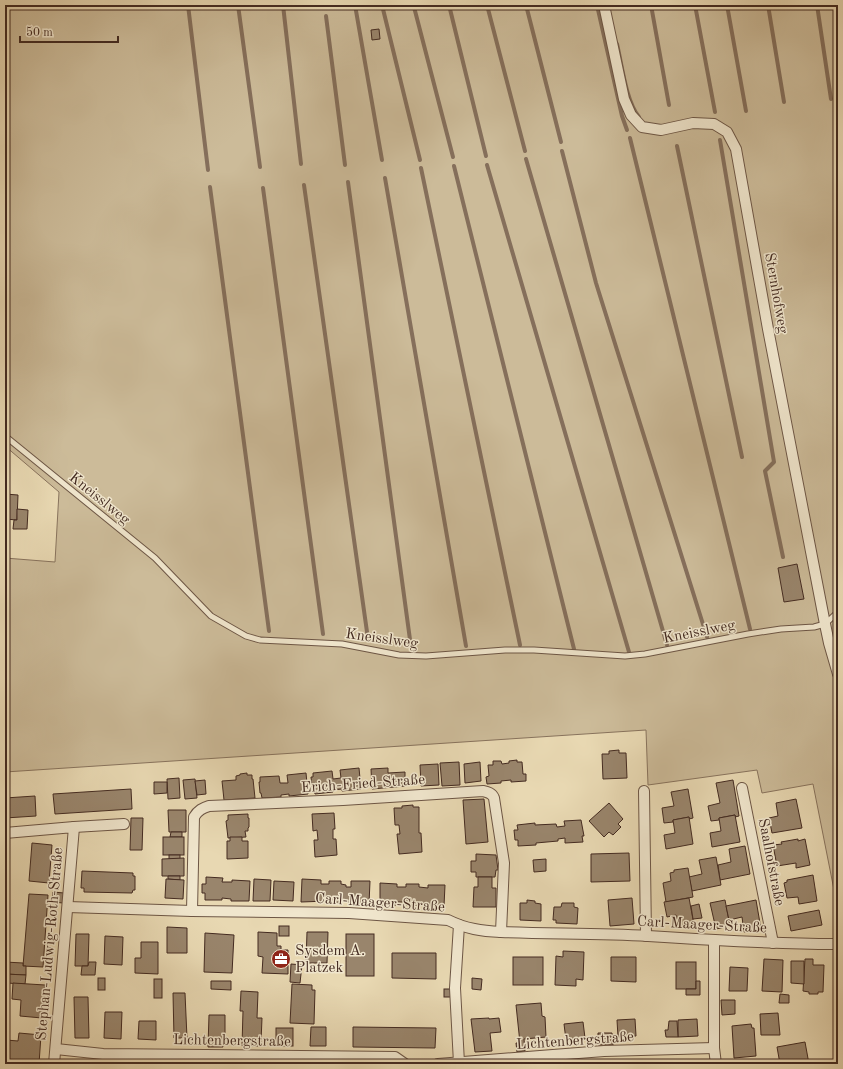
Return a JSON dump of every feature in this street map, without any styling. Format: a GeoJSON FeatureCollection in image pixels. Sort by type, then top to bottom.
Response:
{"type":"FeatureCollection","features":[{"type":"Feature","properties":{"kind":"street","name":"Sternhofweg"},"geometry":{"type":"LineString","coordinates":[[604,5],[624,99],[631,115],[642,127],[660,130],[693,123],[714,124],[728,132],[736,149],[768,329],[825,624],[838,674]]}},
{"type":"Feature","properties":{"kind":"street","name":"Saalhofstraße"},"geometry":{"type":"LineString","coordinates":[[742,788],[773,942]]}},
{"type":"Feature","properties":{"kind":"street","name":"Erich-Fried-Straße"},"geometry":{"type":"LineString","coordinates":[[192,912],[194,817],[197,812],[209,806],[342,800],[483,791],[489,792],[494,798],[504,863],[501,932]]}},
{"type":"Feature","properties":{"kind":"street"},"geometry":{"type":"LineString","coordinates":[[644,791],[646,936]]}},
{"type":"Feature","properties":{"kind":"street","name":"Stephan-Ludwig-Roth-Straße"},"geometry":{"type":"LineString","coordinates":[[5,833],[124,824]]}},
{"type":"Feature","properties":{"kind":"street","name":"Stephan-Ludwig-Roth-Straße"},"geometry":{"type":"LineString","coordinates":[[54,1064],[74,827]]}},
{"type":"Feature","properties":{"kind":"street","name":"Carl-Maager-Straße"},"geometry":{"type":"LineString","coordinates":[[68,907],[192,912],[349,914],[448,920],[477,931],[646,936],[714,941],[834,944]]}},
{"type":"Feature","properties":{"kind":"street"},"geometry":{"type":"LineString","coordinates":[[458,1063],[455,988],[459,925]]}},
{"type":"Feature","properties":{"kind":"street"},"geometry":{"type":"LineString","coordinates":[[714,941],[714,1048],[716,1064]]}},
{"type":"Feature","properties":{"kind":"street","name":"Lichtenbergstraße"},"geometry":{"type":"LineString","coordinates":[[56,1048],[103,1054],[395,1057],[405,1064]]}},
{"type":"Feature","properties":{"kind":"street","name":"Lichtenbergstraße"},"geometry":{"type":"LineString","coordinates":[[438,1064],[604,1051],[714,1048]]}},
{"type":"Feature","properties":{"kind":"lane","name":"Kneisslweg"},"geometry":{"type":"LineString","coordinates":[[5,436],[155,558],[212,616],[246,636],[260,640],[342,644],[399,655],[426,656],[505,650],[534,650],[625,656],[645,654],[748,634],[781,629],[814,627],[825,624]]}},
{"type":"Feature","properties":{"kind":"lane"},"geometry":{"type":"LineString","coordinates":[[825,624],[838,612]]}},
{"type":"Feature","properties":{"kind":"shaded area"},"geometry":{"type":"Polygon","coordinates":[[[5,5],[838,5],[838,910],[813,784],[762,793],[757,770],[648,785],[646,730],[5,772],[5,558],[55,562],[59,492],[5,446],[5,5]]]}},
{"type":"Feature","properties":{"kind":"building"},"geometry":{"type":"Polygon","coordinates":[[[379,29],[380,39],[372,40],[371,30],[379,29]]]}},
{"type":"Feature","properties":{"kind":"building"},"geometry":{"type":"Polygon","coordinates":[[[5,494],[18,495],[17,520],[5,519],[5,494]]]}},
{"type":"Feature","properties":{"kind":"building"},"geometry":{"type":"Polygon","coordinates":[[[17,509],[28,510],[27,529],[13,529],[14,520],[17,520],[17,509]]]}},
{"type":"Feature","properties":{"kind":"building"},"geometry":{"type":"Polygon","coordinates":[[[797,564],[804,599],[784,602],[778,568],[797,564]]]}},
{"type":"Feature","properties":{"kind":"building"},"geometry":{"type":"Polygon","coordinates":[[[619,750],[619,753],[626,753],[627,778],[603,779],[602,754],[609,754],[609,751],[619,750]]]}},
{"type":"Feature","properties":{"kind":"building"},"geometry":{"type":"Polygon","coordinates":[[[517,760],[517,762],[522,762],[523,774],[526,774],[526,781],[511,782],[511,780],[501,781],[501,783],[487,784],[486,777],[489,776],[488,765],[493,765],[493,761],[501,761],[502,764],[517,760]]]}},
{"type":"Feature","properties":{"kind":"building"},"geometry":{"type":"Polygon","coordinates":[[[459,762],[460,785],[442,786],[440,763],[459,762]]]}},
{"type":"Feature","properties":{"kind":"building"},"geometry":{"type":"Polygon","coordinates":[[[480,762],[481,781],[465,783],[464,764],[480,762]]]}},
{"type":"Feature","properties":{"kind":"building"},"geometry":{"type":"Polygon","coordinates":[[[438,764],[439,785],[421,786],[420,765],[438,764]]]}},
{"type":"Feature","properties":{"kind":"building"},"geometry":{"type":"Polygon","coordinates":[[[359,768],[361,789],[342,791],[342,789],[333,790],[333,792],[315,794],[314,788],[312,788],[311,777],[313,777],[313,773],[332,771],[333,779],[341,778],[340,770],[359,768]]]}},
{"type":"Feature","properties":{"kind":"building"},"geometry":{"type":"Polygon","coordinates":[[[388,768],[388,773],[405,772],[405,786],[372,789],[371,769],[388,768]]]}},
{"type":"Feature","properties":{"kind":"building"},"geometry":{"type":"Polygon","coordinates":[[[247,773],[247,775],[252,775],[255,798],[224,800],[222,781],[236,780],[236,776],[247,773]]]}},
{"type":"Feature","properties":{"kind":"building"},"geometry":{"type":"Polygon","coordinates":[[[306,773],[308,794],[289,796],[289,794],[281,795],[281,797],[262,798],[260,793],[260,777],[279,776],[280,783],[288,783],[287,775],[306,773]]]}},
{"type":"Feature","properties":{"kind":"building"},"geometry":{"type":"Polygon","coordinates":[[[179,778],[180,798],[168,799],[167,779],[179,778]]]}},
{"type":"Feature","properties":{"kind":"building"},"geometry":{"type":"Polygon","coordinates":[[[195,779],[197,798],[185,799],[183,780],[195,779]]]}},
{"type":"Feature","properties":{"kind":"building"},"geometry":{"type":"Polygon","coordinates":[[[205,780],[206,794],[197,795],[195,781],[205,780]]]}},
{"type":"Feature","properties":{"kind":"building"},"geometry":{"type":"Polygon","coordinates":[[[733,780],[739,816],[735,817],[735,815],[711,821],[708,806],[720,803],[716,783],[733,780]]]}},
{"type":"Feature","properties":{"kind":"building"},"geometry":{"type":"Polygon","coordinates":[[[154,782],[167,782],[167,793],[154,794],[154,782]]]}},
{"type":"Feature","properties":{"kind":"building"},"geometry":{"type":"Polygon","coordinates":[[[131,789],[132,809],[55,814],[53,794],[131,789]]]}},
{"type":"Feature","properties":{"kind":"building"},"geometry":{"type":"Polygon","coordinates":[[[688,789],[693,818],[689,819],[689,817],[664,823],[662,808],[674,806],[671,792],[688,789]]]}},
{"type":"Feature","properties":{"kind":"building"},"geometry":{"type":"Polygon","coordinates":[[[35,796],[36,816],[5,818],[5,798],[35,796]]]}},
{"type":"Feature","properties":{"kind":"building"},"geometry":{"type":"Polygon","coordinates":[[[484,799],[488,842],[466,844],[463,800],[484,799]]]}},
{"type":"Feature","properties":{"kind":"building"},"geometry":{"type":"Polygon","coordinates":[[[796,799],[802,828],[772,833],[769,818],[778,816],[776,803],[796,799]]]}},
{"type":"Feature","properties":{"kind":"building"},"geometry":{"type":"Polygon","coordinates":[[[609,803],[623,819],[618,824],[621,827],[613,835],[609,832],[604,837],[589,821],[609,803]]]}},
{"type":"Feature","properties":{"kind":"building"},"geometry":{"type":"Polygon","coordinates":[[[413,805],[413,807],[419,807],[419,833],[421,833],[422,852],[399,854],[397,834],[400,834],[399,825],[395,825],[394,808],[402,808],[402,806],[413,805]]]}},
{"type":"Feature","properties":{"kind":"building"},"geometry":{"type":"Polygon","coordinates":[[[168,810],[186,810],[186,832],[169,832],[168,810]]]}},
{"type":"Feature","properties":{"kind":"building"},"geometry":{"type":"Polygon","coordinates":[[[334,813],[335,829],[333,829],[333,839],[336,839],[337,855],[315,857],[314,840],[318,840],[317,830],[313,831],[312,814],[334,813]]]}},
{"type":"Feature","properties":{"kind":"building"},"geometry":{"type":"Polygon","coordinates":[[[248,814],[249,827],[248,831],[245,831],[246,837],[228,838],[226,821],[228,820],[228,815],[248,814]]]}},
{"type":"Feature","properties":{"kind":"building"},"geometry":{"type":"Polygon","coordinates":[[[735,815],[740,842],[712,847],[710,833],[721,831],[719,818],[735,815]]]}},
{"type":"Feature","properties":{"kind":"building"},"geometry":{"type":"Polygon","coordinates":[[[689,817],[693,844],[666,849],[664,835],[675,833],[673,820],[689,817]]]}},
{"type":"Feature","properties":{"kind":"building"},"geometry":{"type":"Polygon","coordinates":[[[131,818],[143,818],[142,850],[130,850],[131,818]]]}},
{"type":"Feature","properties":{"kind":"building"},"geometry":{"type":"Polygon","coordinates":[[[581,820],[584,836],[582,836],[583,842],[565,843],[565,838],[558,839],[558,841],[536,843],[536,845],[518,846],[518,840],[515,840],[514,830],[518,830],[517,825],[535,823],[535,825],[556,824],[557,827],[565,826],[564,821],[581,820]]]}},
{"type":"Feature","properties":{"kind":"building"},"geometry":{"type":"Polygon","coordinates":[[[171,832],[182,832],[182,837],[170,837],[171,832]]]}},
{"type":"Feature","properties":{"kind":"building"},"geometry":{"type":"Polygon","coordinates":[[[163,837],[184,837],[184,855],[163,855],[163,837]]]}},
{"type":"Feature","properties":{"kind":"building"},"geometry":{"type":"Polygon","coordinates":[[[230,837],[242,837],[242,841],[248,841],[248,858],[227,859],[227,841],[230,841],[230,837]]]}},
{"type":"Feature","properties":{"kind":"building"},"geometry":{"type":"Polygon","coordinates":[[[798,839],[798,841],[805,839],[810,865],[796,868],[796,863],[777,866],[773,845],[798,839]]]}},
{"type":"Feature","properties":{"kind":"building"},"geometry":{"type":"Polygon","coordinates":[[[32,843],[52,845],[49,883],[29,881],[32,843]]]}},
{"type":"Feature","properties":{"kind":"building"},"geometry":{"type":"Polygon","coordinates":[[[745,846],[750,874],[720,880],[718,865],[731,862],[729,849],[745,846]]]}},
{"type":"Feature","properties":{"kind":"building"},"geometry":{"type":"Polygon","coordinates":[[[629,853],[630,881],[591,882],[591,854],[629,853]]]}},
{"type":"Feature","properties":{"kind":"building"},"geometry":{"type":"Polygon","coordinates":[[[476,854],[496,855],[498,870],[496,870],[495,877],[476,877],[476,872],[471,872],[471,861],[476,861],[476,854]]]}},
{"type":"Feature","properties":{"kind":"building"},"geometry":{"type":"Polygon","coordinates":[[[169,855],[180,855],[180,859],[169,859],[169,855]]]}},
{"type":"Feature","properties":{"kind":"building"},"geometry":{"type":"Polygon","coordinates":[[[716,857],[721,885],[692,891],[689,877],[702,874],[699,860],[716,857]]]}},
{"type":"Feature","properties":{"kind":"building"},"geometry":{"type":"Polygon","coordinates":[[[184,858],[184,876],[162,876],[162,859],[184,858]]]}},
{"type":"Feature","properties":{"kind":"building"},"geometry":{"type":"Polygon","coordinates":[[[546,859],[546,871],[534,872],[533,860],[546,859]]]}},
{"type":"Feature","properties":{"kind":"building"},"geometry":{"type":"Polygon","coordinates":[[[688,868],[693,897],[666,902],[663,883],[671,881],[670,873],[674,872],[674,870],[688,868]]]}},
{"type":"Feature","properties":{"kind":"building"},"geometry":{"type":"Polygon","coordinates":[[[82,871],[133,873],[133,876],[135,876],[135,890],[133,890],[132,893],[84,892],[84,888],[81,888],[82,871]]]}},
{"type":"Feature","properties":{"kind":"building"},"geometry":{"type":"Polygon","coordinates":[[[813,875],[817,901],[799,904],[798,897],[787,898],[784,883],[787,882],[787,880],[813,875]]]}},
{"type":"Feature","properties":{"kind":"building"},"geometry":{"type":"Polygon","coordinates":[[[168,876],[180,876],[180,880],[168,879],[168,876]]]}},
{"type":"Feature","properties":{"kind":"building"},"geometry":{"type":"Polygon","coordinates":[[[206,877],[223,878],[222,882],[232,882],[232,880],[250,881],[249,901],[231,901],[231,899],[222,898],[222,900],[205,900],[205,893],[202,893],[202,884],[206,884],[206,877]]]}},
{"type":"Feature","properties":{"kind":"building"},"geometry":{"type":"Polygon","coordinates":[[[478,877],[492,877],[492,888],[496,888],[496,907],[473,907],[474,887],[478,887],[478,877]]]}},
{"type":"Feature","properties":{"kind":"building"},"geometry":{"type":"Polygon","coordinates":[[[166,879],[184,880],[183,899],[165,898],[166,879]]]}},
{"type":"Feature","properties":{"kind":"building"},"geometry":{"type":"Polygon","coordinates":[[[254,879],[271,880],[270,901],[253,901],[254,879]]]}},
{"type":"Feature","properties":{"kind":"building"},"geometry":{"type":"Polygon","coordinates":[[[302,879],[321,880],[321,884],[329,884],[329,881],[341,881],[341,884],[346,885],[346,887],[351,887],[351,881],[370,881],[369,904],[350,904],[350,902],[341,901],[340,903],[328,903],[328,901],[301,902],[302,879]]]}},
{"type":"Feature","properties":{"kind":"building"},"geometry":{"type":"Polygon","coordinates":[[[274,881],[294,882],[293,901],[273,900],[274,881]]]}},
{"type":"Feature","properties":{"kind":"building"},"geometry":{"type":"Polygon","coordinates":[[[380,883],[397,884],[397,887],[406,887],[406,884],[419,884],[419,887],[428,888],[428,885],[445,885],[444,906],[427,906],[427,903],[418,903],[418,906],[406,905],[406,902],[396,902],[396,905],[380,905],[380,883]]]}},
{"type":"Feature","properties":{"kind":"building"},"geometry":{"type":"Polygon","coordinates":[[[53,892],[64,893],[63,903],[52,902],[53,892]]]}},
{"type":"Feature","properties":{"kind":"building"},"geometry":{"type":"Polygon","coordinates":[[[29,894],[48,895],[43,967],[23,966],[29,894]]]}},
{"type":"Feature","properties":{"kind":"building"},"geometry":{"type":"Polygon","coordinates":[[[632,898],[634,924],[610,926],[608,900],[632,898]]]}},
{"type":"Feature","properties":{"kind":"building"},"geometry":{"type":"Polygon","coordinates":[[[689,898],[694,925],[681,928],[679,920],[677,921],[676,915],[667,917],[664,902],[689,898]]]}},
{"type":"Feature","properties":{"kind":"building"},"geometry":{"type":"Polygon","coordinates":[[[527,900],[535,901],[535,903],[541,904],[541,921],[520,920],[520,903],[527,903],[527,900]]]}},
{"type":"Feature","properties":{"kind":"building"},"geometry":{"type":"Polygon","coordinates":[[[725,900],[730,926],[716,929],[710,903],[725,900]]]}},
{"type":"Feature","properties":{"kind":"building"},"geometry":{"type":"Polygon","coordinates":[[[756,900],[761,929],[744,932],[742,917],[729,920],[726,906],[756,900]]]}},
{"type":"Feature","properties":{"kind":"building"},"geometry":{"type":"Polygon","coordinates":[[[562,903],[574,903],[574,907],[578,908],[577,924],[556,923],[556,920],[553,920],[554,907],[561,907],[562,903]]]}},
{"type":"Feature","properties":{"kind":"building"},"geometry":{"type":"Polygon","coordinates":[[[699,904],[702,918],[693,919],[691,906],[699,904]]]}},
{"type":"Feature","properties":{"kind":"building"},"geometry":{"type":"Polygon","coordinates":[[[819,910],[822,925],[791,931],[788,916],[819,910]]]}},
{"type":"Feature","properties":{"kind":"building"},"geometry":{"type":"Polygon","coordinates":[[[279,926],[289,926],[289,936],[279,936],[279,926]]]}},
{"type":"Feature","properties":{"kind":"building"},"geometry":{"type":"Polygon","coordinates":[[[167,927],[187,928],[187,953],[167,953],[167,927]]]}},
{"type":"Feature","properties":{"kind":"building"},"geometry":{"type":"Polygon","coordinates":[[[258,932],[277,933],[277,946],[281,946],[281,950],[288,950],[288,974],[262,973],[263,957],[258,956],[258,932]]]}},
{"type":"Feature","properties":{"kind":"building"},"geometry":{"type":"Polygon","coordinates":[[[307,932],[328,932],[327,963],[306,963],[307,932]]]}},
{"type":"Feature","properties":{"kind":"building"},"geometry":{"type":"Polygon","coordinates":[[[205,933],[234,935],[232,973],[204,972],[205,933]]]}},
{"type":"Feature","properties":{"kind":"building"},"geometry":{"type":"Polygon","coordinates":[[[76,934],[89,934],[88,966],[75,966],[76,934]]]}},
{"type":"Feature","properties":{"kind":"building"},"geometry":{"type":"Polygon","coordinates":[[[346,934],[374,934],[374,976],[346,976],[346,934]]]}},
{"type":"Feature","properties":{"kind":"building"},"geometry":{"type":"Polygon","coordinates":[[[105,936],[123,937],[122,965],[104,964],[105,936]]]}},
{"type":"Feature","properties":{"kind":"building"},"geometry":{"type":"Polygon","coordinates":[[[141,942],[158,942],[158,974],[135,973],[135,958],[141,958],[141,942]]]}},
{"type":"Feature","properties":{"kind":"building"},"geometry":{"type":"Polygon","coordinates":[[[563,951],[584,952],[583,980],[576,979],[576,986],[555,985],[556,956],[563,957],[563,951]]]}},
{"type":"Feature","properties":{"kind":"building"},"geometry":{"type":"Polygon","coordinates":[[[392,953],[436,953],[436,979],[392,978],[392,953]]]}},
{"type":"Feature","properties":{"kind":"building"},"geometry":{"type":"Polygon","coordinates":[[[513,957],[543,957],[543,985],[513,985],[513,957]]]}},
{"type":"Feature","properties":{"kind":"building"},"geometry":{"type":"Polygon","coordinates":[[[611,957],[636,957],[636,982],[611,981],[611,957]]]}},
{"type":"Feature","properties":{"kind":"building"},"geometry":{"type":"Polygon","coordinates":[[[764,959],[783,960],[782,992],[762,991],[764,959]]]}},
{"type":"Feature","properties":{"kind":"building"},"geometry":{"type":"Polygon","coordinates":[[[805,959],[813,959],[813,965],[824,965],[823,992],[818,992],[818,994],[809,994],[809,992],[803,991],[805,959]]]}},
{"type":"Feature","properties":{"kind":"building"},"geometry":{"type":"Polygon","coordinates":[[[791,961],[804,961],[804,984],[791,983],[791,961]]]}},
{"type":"Feature","properties":{"kind":"building"},"geometry":{"type":"Polygon","coordinates":[[[5,962],[23,963],[23,966],[26,966],[26,975],[5,974],[5,962]]]}},
{"type":"Feature","properties":{"kind":"building"},"geometry":{"type":"Polygon","coordinates":[[[89,962],[96,962],[95,975],[81,975],[82,966],[88,966],[89,962]]]}},
{"type":"Feature","properties":{"kind":"building"},"geometry":{"type":"Polygon","coordinates":[[[676,962],[696,962],[696,989],[676,989],[676,962]]]}},
{"type":"Feature","properties":{"kind":"building"},"geometry":{"type":"Polygon","coordinates":[[[291,964],[302,965],[300,983],[290,982],[291,964]]]}},
{"type":"Feature","properties":{"kind":"building"},"geometry":{"type":"Polygon","coordinates":[[[730,967],[748,968],[747,991],[729,991],[730,967]]]}},
{"type":"Feature","properties":{"kind":"building"},"geometry":{"type":"Polygon","coordinates":[[[5,974],[26,975],[25,984],[6,983],[5,986],[5,974]]]}},
{"type":"Feature","properties":{"kind":"building"},"geometry":{"type":"Polygon","coordinates":[[[98,978],[105,978],[105,990],[98,990],[98,978]]]}},
{"type":"Feature","properties":{"kind":"building"},"geometry":{"type":"Polygon","coordinates":[[[472,978],[482,979],[481,990],[472,989],[472,978]]]}},
{"type":"Feature","properties":{"kind":"building"},"geometry":{"type":"Polygon","coordinates":[[[154,979],[162,979],[162,998],[154,998],[154,979]]]}},
{"type":"Feature","properties":{"kind":"building"},"geometry":{"type":"Polygon","coordinates":[[[211,981],[231,981],[231,990],[211,989],[211,981]]]}},
{"type":"Feature","properties":{"kind":"building"},"geometry":{"type":"Polygon","coordinates":[[[696,981],[700,981],[700,995],[686,995],[686,989],[696,989],[696,981]]]}},
{"type":"Feature","properties":{"kind":"building"},"geometry":{"type":"Polygon","coordinates":[[[13,983],[45,985],[42,1018],[20,1016],[21,1000],[12,999],[13,983]]]}},
{"type":"Feature","properties":{"kind":"building"},"geometry":{"type":"Polygon","coordinates":[[[292,984],[312,985],[312,990],[315,990],[314,1024],[290,1023],[292,984]]]}},
{"type":"Feature","properties":{"kind":"building"},"geometry":{"type":"Polygon","coordinates":[[[444,989],[451,989],[451,997],[444,997],[444,989]]]}},
{"type":"Feature","properties":{"kind":"building"},"geometry":{"type":"Polygon","coordinates":[[[241,991],[258,992],[257,1018],[262,1018],[261,1042],[258,1042],[258,1046],[242,1046],[243,1011],[240,1011],[241,991]]]}},
{"type":"Feature","properties":{"kind":"building"},"geometry":{"type":"Polygon","coordinates":[[[173,993],[185,993],[187,1038],[174,1038],[173,993]]]}},
{"type":"Feature","properties":{"kind":"building"},"geometry":{"type":"Polygon","coordinates":[[[780,994],[789,995],[789,1003],[779,1003],[780,994]]]}},
{"type":"Feature","properties":{"kind":"building"},"geometry":{"type":"Polygon","coordinates":[[[74,997],[88,997],[89,1038],[75,1038],[74,997]]]}},
{"type":"Feature","properties":{"kind":"building"},"geometry":{"type":"Polygon","coordinates":[[[721,1000],[735,1000],[735,1014],[722,1015],[721,1000]]]}},
{"type":"Feature","properties":{"kind":"building"},"geometry":{"type":"Polygon","coordinates":[[[541,1003],[542,1016],[545,1017],[546,1037],[524,1039],[525,1051],[517,1052],[516,1043],[520,1043],[516,1005],[541,1003]]]}},
{"type":"Feature","properties":{"kind":"building"},"geometry":{"type":"Polygon","coordinates":[[[105,1012],[122,1012],[121,1039],[104,1038],[105,1012]]]}},
{"type":"Feature","properties":{"kind":"building"},"geometry":{"type":"Polygon","coordinates":[[[778,1013],[780,1035],[761,1035],[760,1014],[778,1013]]]}},
{"type":"Feature","properties":{"kind":"building"},"geometry":{"type":"Polygon","coordinates":[[[209,1015],[225,1015],[225,1038],[223,1037],[223,1047],[208,1047],[209,1015]]]}},
{"type":"Feature","properties":{"kind":"building"},"geometry":{"type":"Polygon","coordinates":[[[499,1018],[501,1032],[490,1033],[492,1051],[475,1052],[471,1019],[499,1018]]]}},
{"type":"Feature","properties":{"kind":"building"},"geometry":{"type":"Polygon","coordinates":[[[635,1019],[636,1036],[618,1037],[617,1020],[635,1019]]]}},
{"type":"Feature","properties":{"kind":"building"},"geometry":{"type":"Polygon","coordinates":[[[697,1019],[698,1036],[678,1037],[678,1020],[697,1019]]]}},
{"type":"Feature","properties":{"kind":"building"},"geometry":{"type":"Polygon","coordinates":[[[139,1021],[156,1021],[156,1040],[138,1039],[139,1021]]]}},
{"type":"Feature","properties":{"kind":"building"},"geometry":{"type":"Polygon","coordinates":[[[669,1021],[677,1021],[678,1037],[666,1037],[665,1030],[668,1030],[669,1021]]]}},
{"type":"Feature","properties":{"kind":"building"},"geometry":{"type":"Polygon","coordinates":[[[583,1022],[585,1038],[566,1040],[564,1024],[583,1022]]]}},
{"type":"Feature","properties":{"kind":"building"},"geometry":{"type":"Polygon","coordinates":[[[751,1024],[752,1028],[754,1028],[756,1056],[734,1058],[732,1026],[751,1024]]]}},
{"type":"Feature","properties":{"kind":"building"},"geometry":{"type":"Polygon","coordinates":[[[835,1025],[838,1025],[837,1055],[834,1035],[837,1035],[835,1025]]]}},
{"type":"Feature","properties":{"kind":"building"},"geometry":{"type":"Polygon","coordinates":[[[311,1027],[326,1027],[326,1046],[310,1046],[311,1027]]]}},
{"type":"Feature","properties":{"kind":"building"},"geometry":{"type":"Polygon","coordinates":[[[353,1027],[436,1028],[435,1048],[353,1047],[353,1027]]]}},
{"type":"Feature","properties":{"kind":"building"},"geometry":{"type":"Polygon","coordinates":[[[276,1028],[293,1028],[293,1046],[276,1046],[276,1028]]]}},
{"type":"Feature","properties":{"kind":"building"},"geometry":{"type":"Polygon","coordinates":[[[19,1033],[41,1035],[39,1064],[17,1064],[18,1060],[5,1059],[6,1040],[18,1041],[19,1033]]]}},
{"type":"Feature","properties":{"kind":"building"},"geometry":{"type":"Polygon","coordinates":[[[598,1033],[612,1033],[613,1045],[598,1045],[598,1033]]]}},
{"type":"Feature","properties":{"kind":"building"},"geometry":{"type":"Polygon","coordinates":[[[805,1042],[809,1064],[780,1064],[777,1047],[805,1042]]]}},
{"type":"Feature","properties":{"kind":"waterway"},"geometry":{"type":"LineString","coordinates":[[188,5],[208,170]]}},
{"type":"Feature","properties":{"kind":"waterway"},"geometry":{"type":"LineString","coordinates":[[238,5],[260,167]]}},
{"type":"Feature","properties":{"kind":"waterway"},"geometry":{"type":"LineString","coordinates":[[283,5],[301,164]]}},
{"type":"Feature","properties":{"kind":"waterway"},"geometry":{"type":"LineString","coordinates":[[355,5],[382,160]]}},
{"type":"Feature","properties":{"kind":"waterway"},"geometry":{"type":"LineString","coordinates":[[382,5],[420,160]]}},
{"type":"Feature","properties":{"kind":"waterway"},"geometry":{"type":"LineString","coordinates":[[449,5],[486,156]]}},
{"type":"Feature","properties":{"kind":"waterway"},"geometry":{"type":"LineString","coordinates":[[487,5],[525,151]]}},
{"type":"Feature","properties":{"kind":"waterway"},"geometry":{"type":"LineString","coordinates":[[526,5],[561,142]]}},
{"type":"Feature","properties":{"kind":"waterway"},"geometry":{"type":"LineString","coordinates":[[597,5],[622,116],[627,130]]}},
{"type":"Feature","properties":{"kind":"waterway"},"geometry":{"type":"LineString","coordinates":[[651,5],[669,105]]}},
{"type":"Feature","properties":{"kind":"waterway"},"geometry":{"type":"LineString","coordinates":[[695,5],[715,112]]}},
{"type":"Feature","properties":{"kind":"waterway"},"geometry":{"type":"LineString","coordinates":[[727,5],[746,111]]}},
{"type":"Feature","properties":{"kind":"waterway"},"geometry":{"type":"LineString","coordinates":[[768,5],[784,102]]}},
{"type":"Feature","properties":{"kind":"waterway"},"geometry":{"type":"LineString","coordinates":[[817,5],[831,99]]}},
{"type":"Feature","properties":{"kind":"waterway"},"geometry":{"type":"LineString","coordinates":[[414,7],[453,157]]}},
{"type":"Feature","properties":{"kind":"waterway"},"geometry":{"type":"LineString","coordinates":[[326,16],[345,165]]}},
{"type":"Feature","properties":{"kind":"waterway"},"geometry":{"type":"LineString","coordinates":[[617,44],[631,102],[639,117]]}},
{"type":"Feature","properties":{"kind":"waterway"},"geometry":{"type":"LineString","coordinates":[[630,138],[750,629]]}},
{"type":"Feature","properties":{"kind":"waterway"},"geometry":{"type":"LineString","coordinates":[[720,140],[774,462],[765,471],[783,557]]}},
{"type":"Feature","properties":{"kind":"waterway"},"geometry":{"type":"LineString","coordinates":[[677,146],[742,457]]}},
{"type":"Feature","properties":{"kind":"waterway"},"geometry":{"type":"LineString","coordinates":[[562,151],[596,283],[707,637]]}},
{"type":"Feature","properties":{"kind":"waterway"},"geometry":{"type":"LineString","coordinates":[[526,159],[667,645]]}},
{"type":"Feature","properties":{"kind":"waterway"},"geometry":{"type":"LineString","coordinates":[[487,165],[629,652]]}},
{"type":"Feature","properties":{"kind":"waterway"},"geometry":{"type":"LineString","coordinates":[[454,166],[574,649]]}},
{"type":"Feature","properties":{"kind":"waterway"},"geometry":{"type":"LineString","coordinates":[[421,168],[520,645]]}},
{"type":"Feature","properties":{"kind":"waterway"},"geometry":{"type":"LineString","coordinates":[[385,178],[466,646]]}},
{"type":"Feature","properties":{"kind":"waterway"},"geometry":{"type":"LineString","coordinates":[[348,182],[411,647]]}},
{"type":"Feature","properties":{"kind":"waterway"},"geometry":{"type":"LineString","coordinates":[[304,185],[368,639]]}},
{"type":"Feature","properties":{"kind":"waterway"},"geometry":{"type":"LineString","coordinates":[[210,187],[269,631]]}},
{"type":"Feature","properties":{"kind":"waterway"},"geometry":{"type":"LineString","coordinates":[[263,188],[323,634]]}},
{"type":"Feature","properties":{"kind":"place","name":"Sysdem A. Platzek"},"geometry":{"type":"Point","coordinates":[281,959]}}]}
